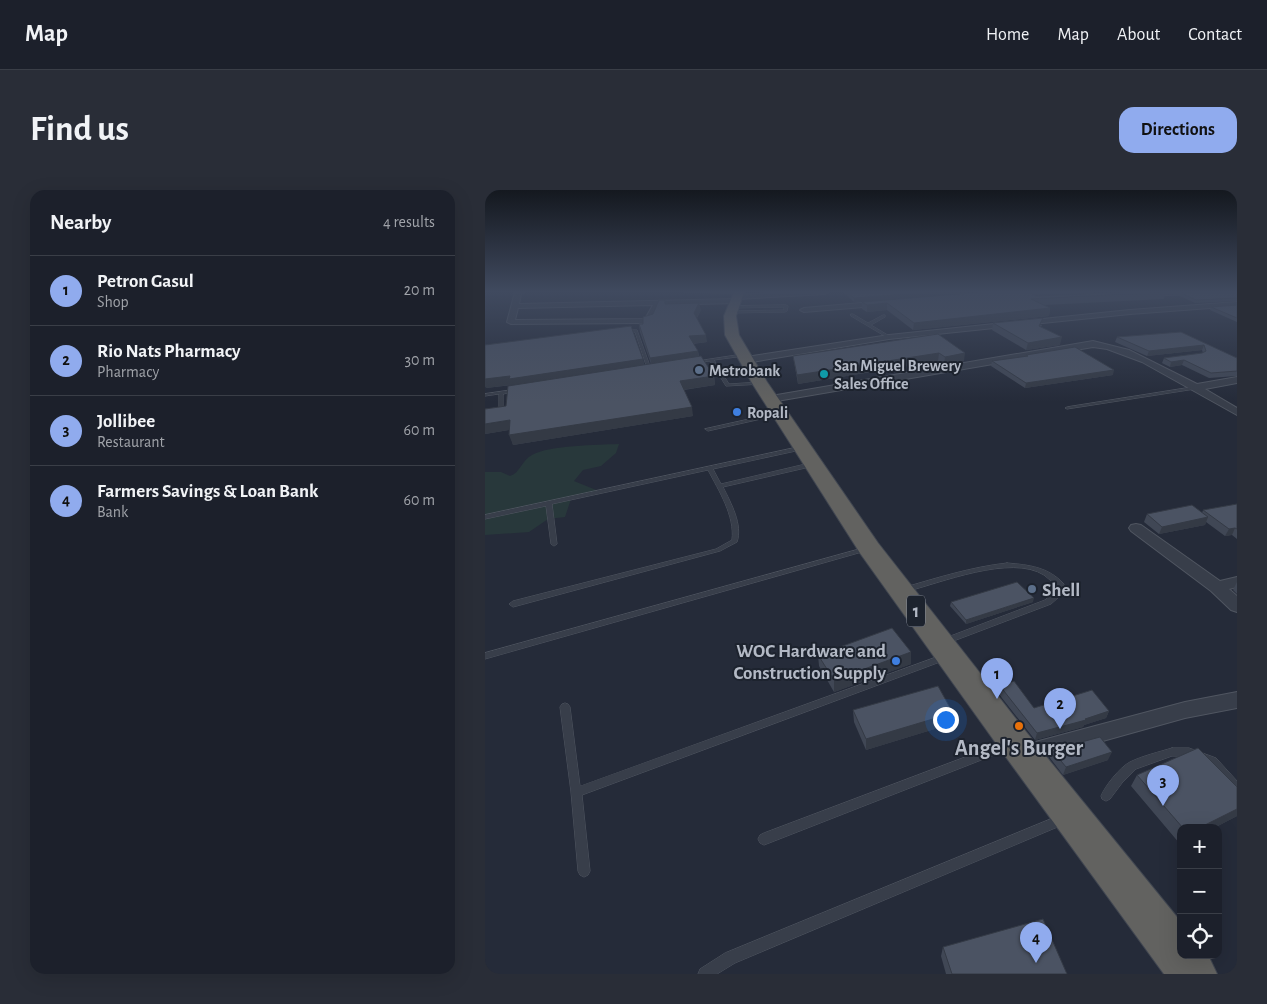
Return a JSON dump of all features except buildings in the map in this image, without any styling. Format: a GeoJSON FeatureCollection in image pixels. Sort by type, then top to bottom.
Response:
{"type":"FeatureCollection","features":[{"type":"Feature","properties":{"kind":"highway","name":"1"},"geometry":{"type":"LineString","coordinates":[[731,329],[732,335],[745,358],[869,548],[1020,748],[1089,806],[1193,974]]}},
{"type":"Feature","properties":{"kind":"street"},"geometry":{"type":"LineString","coordinates":[[745,358],[889,337],[970,329]]}},
{"type":"Feature","properties":{"kind":"street"},"geometry":{"type":"LineString","coordinates":[[771,398],[1093,344],[1114,347],[1145,361],[1237,412]]}},
{"type":"Feature","properties":{"kind":"street"},"geometry":{"type":"LineString","coordinates":[[1145,361],[1162,359]]}},
{"type":"Feature","properties":{"kind":"street"},"geometry":{"type":"LineString","coordinates":[[1193,388],[1236,381]]}},
{"type":"Feature","properties":{"kind":"street"},"geometry":{"type":"LineString","coordinates":[[1135,528],[1217,587],[1237,606]]}},
{"type":"Feature","properties":{"kind":"street"},"geometry":{"type":"LineString","coordinates":[[1217,587],[1237,582]]}},
{"type":"Feature","properties":{"kind":"street"},"geometry":{"type":"LineString","coordinates":[[1020,748],[1237,700]]}},
{"type":"Feature","properties":{"kind":"lane"},"geometry":{"type":"LineString","coordinates":[[876,329],[889,337]]}},
{"type":"Feature","properties":{"kind":"lane"},"geometry":{"type":"LineString","coordinates":[[618,332],[636,331],[649,368]]}},
{"type":"Feature","properties":{"kind":"lane"},"geometry":{"type":"LineString","coordinates":[[687,363],[745,358]]}},
{"type":"Feature","properties":{"kind":"lane"},"geometry":{"type":"LineString","coordinates":[[712,360],[728,385],[771,398]]}},
{"type":"Feature","properties":{"kind":"lane"},"geometry":{"type":"LineString","coordinates":[[640,370],[656,367]]}},
{"type":"Feature","properties":{"kind":"lane"},"geometry":{"type":"LineString","coordinates":[[485,395],[528,388]]}},
{"type":"Feature","properties":{"kind":"lane"},"geometry":{"type":"LineString","coordinates":[[1067,408],[1193,388]]}},
{"type":"Feature","properties":{"kind":"lane"},"geometry":{"type":"LineString","coordinates":[[501,393],[501,408]]}},
{"type":"Feature","properties":{"kind":"lane"},"geometry":{"type":"LineString","coordinates":[[708,429],[771,398]]}},
{"type":"Feature","properties":{"kind":"lane"},"geometry":{"type":"LineString","coordinates":[[485,517],[710,468],[809,456]]}},
{"type":"Feature","properties":{"kind":"lane"},"geometry":{"type":"LineString","coordinates":[[719,486],[809,456]]}},
{"type":"Feature","properties":{"kind":"lane"},"geometry":{"type":"LineString","coordinates":[[513,604],[718,550],[735,541],[737,535],[735,525],[710,468]]}},
{"type":"Feature","properties":{"kind":"lane"},"geometry":{"type":"LineString","coordinates":[[549,504],[554,544]]}},
{"type":"Feature","properties":{"kind":"lane"},"geometry":{"type":"LineString","coordinates":[[485,656],[869,548]]}},
{"type":"Feature","properties":{"kind":"lane"},"geometry":{"type":"LineString","coordinates":[[576,792],[945,649],[1048,602],[1057,594],[1060,584],[1045,571],[1033,566],[1020,565],[975,570],[901,592]]}},
{"type":"Feature","properties":{"kind":"lane"},"geometry":{"type":"LineString","coordinates":[[565,707],[584,871]]}},
{"type":"Feature","properties":{"kind":"lane"},"geometry":{"type":"LineString","coordinates":[[764,839],[1020,748]]}},
{"type":"Feature","properties":{"kind":"lane"},"geometry":{"type":"LineString","coordinates":[[705,974],[729,958],[1089,806],[1132,766],[1172,752],[1189,752],[1212,761],[1237,788]]}},
{"type":"Feature","properties":{"kind":"shaded area"},"geometry":{"type":"Polygon","coordinates":[[[619,444],[616,453],[601,466],[583,470],[574,481],[601,492],[571,499],[565,517],[548,519],[529,532],[485,535],[485,472],[501,472],[510,476],[529,457],[550,449],[619,444]]]}},
{"type":"Feature","properties":{"kind":"place","name":"Metrobank"},"geometry":{"type":"Point","coordinates":[699,370]}},
{"type":"Feature","properties":{"kind":"place","name":"San Miguel Brewery Sales Office"},"geometry":{"type":"Point","coordinates":[824,374]}},
{"type":"Feature","properties":{"kind":"place","name":"Ropali"},"geometry":{"type":"Point","coordinates":[737,412]}},
{"type":"Feature","properties":{"kind":"place","name":"Shell"},"geometry":{"type":"Point","coordinates":[1032,589]}},
{"type":"Feature","properties":{"kind":"place","name":"WOC Hardware and Construction Supply"},"geometry":{"type":"Point","coordinates":[896,661]}},
{"type":"Feature","properties":{"kind":"place","name":"Petron Gasul"},"geometry":{"type":"Point","coordinates":[997,699]}},
{"type":"Feature","properties":{"kind":"place","name":"Angel's Burger"},"geometry":{"type":"Point","coordinates":[1019,726]}},
{"type":"Feature","properties":{"kind":"place","name":"Rio Nats Pharmacy"},"geometry":{"type":"Point","coordinates":[1060,729]}},
{"type":"Feature","properties":{"kind":"place","name":"Jollibee"},"geometry":{"type":"Point","coordinates":[1163,806]}},
{"type":"Feature","properties":{"kind":"place","name":"Farmers Savings & Loan Bank"},"geometry":{"type":"Point","coordinates":[1036,963]}}]}
